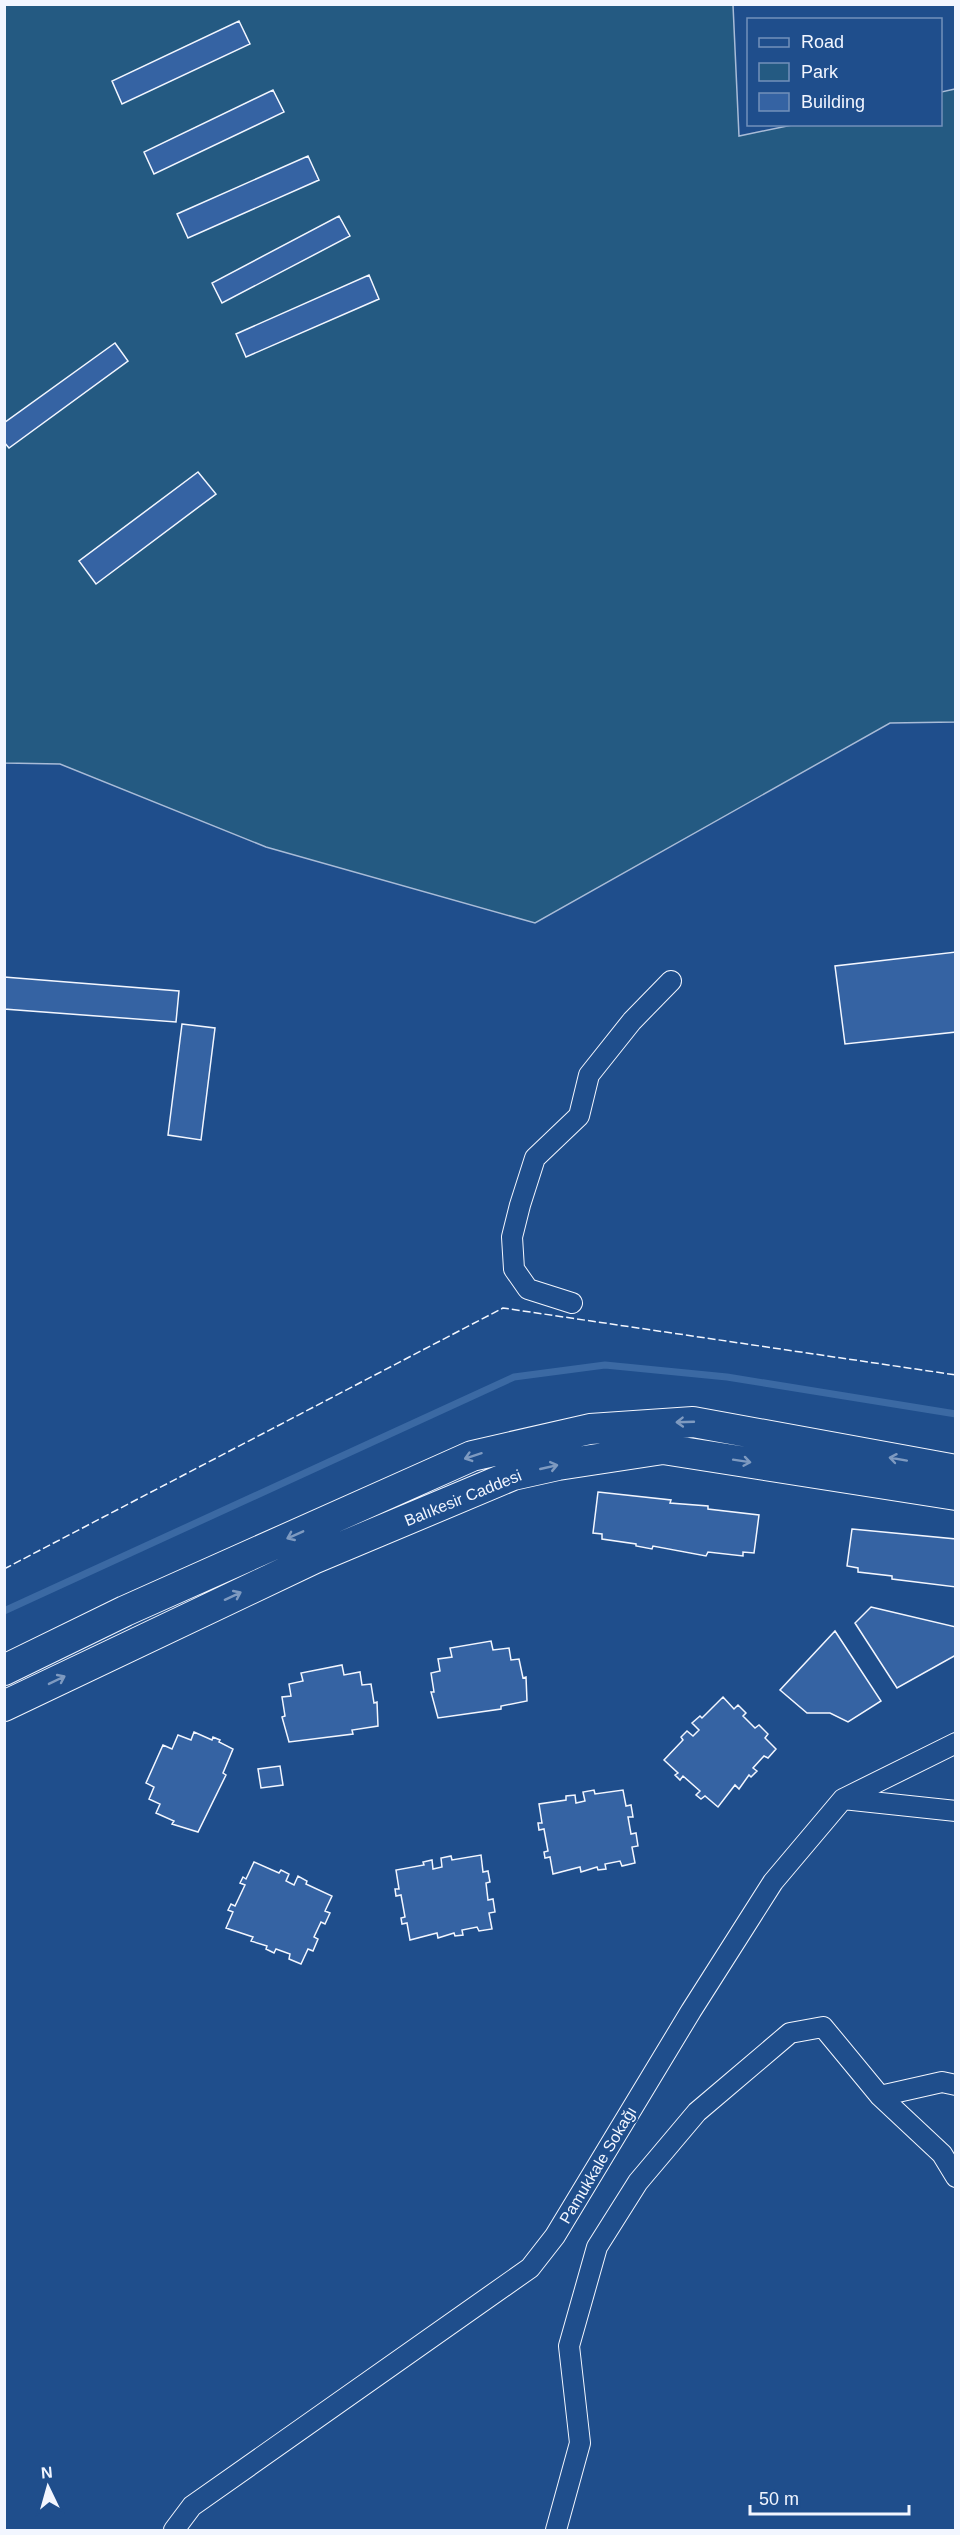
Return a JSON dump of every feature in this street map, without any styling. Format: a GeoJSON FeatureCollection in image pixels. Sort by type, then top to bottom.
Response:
{"type":"FeatureCollection","features":[{"type":"Feature","properties":{"kind":"main road","name":"Balıkesir Caddesi"},"geometry":{"type":"LineString","coordinates":[[4,1670],[125,1611],[472,1456],[590,1429],[693,1422],[956,1470]]}},
{"type":"Feature","properties":{"kind":"main road","name":"Balıkesir Caddesi"},"geometry":{"type":"LineString","coordinates":[[4,1706],[313,1559],[513,1475],[558,1465],[663,1449],[956,1495]]}},
{"type":"Feature","properties":{"kind":"street"},"geometry":{"type":"LineString","coordinates":[[572,1303],[528,1289],[514,1269],[512,1237],[520,1205],[535,1158],[579,1116],[589,1075],[632,1021],[671,981]]}},
{"type":"Feature","properties":{"kind":"street","name":"Pamukkale Sokağı"},"geometry":{"type":"LineString","coordinates":[[174,2530],[192,2506],[530,2268],[555,2236],[691,2011],[773,1882],[843,1799],[956,1743]]}},
{"type":"Feature","properties":{"kind":"street"},"geometry":{"type":"LineString","coordinates":[[843,1799],[956,1811]]}},
{"type":"Feature","properties":{"kind":"street"},"geometry":{"type":"LineString","coordinates":[[556,2530],[580,2443],[569,2346],[597,2247],[638,2182],[697,2112],[790,2033],[824,2027],[880,2096],[942,2154],[956,2177]]}},
{"type":"Feature","properties":{"kind":"street"},"geometry":{"type":"LineString","coordinates":[[880,2096],[942,2082],[956,2085]]}},
{"type":"Feature","properties":{"kind":"green space"},"geometry":{"type":"Polygon","coordinates":[[[5,5],[733,5],[739,136],[787,126],[942,126],[942,92],[955,89],[955,722],[890,723],[535,923],[266,847],[60,764],[5,763],[5,5]]]}},
{"type":"Feature","properties":{"kind":"building"},"geometry":{"type":"Polygon","coordinates":[[[239,21],[250,44],[122,104],[112,81],[239,21]]]}},
{"type":"Feature","properties":{"kind":"building"},"geometry":{"type":"Polygon","coordinates":[[[273,90],[284,112],[154,174],[144,152],[273,90]]]}},
{"type":"Feature","properties":{"kind":"building"},"geometry":{"type":"Polygon","coordinates":[[[308,156],[319,180],[188,238],[177,214],[308,156]]]}},
{"type":"Feature","properties":{"kind":"building"},"geometry":{"type":"Polygon","coordinates":[[[339,216],[350,236],[222,303],[212,283],[339,216]]]}},
{"type":"Feature","properties":{"kind":"building"},"geometry":{"type":"Polygon","coordinates":[[[369,275],[379,299],[246,357],[236,334],[369,275]]]}},
{"type":"Feature","properties":{"kind":"building"},"geometry":{"type":"Polygon","coordinates":[[[115,343],[128,361],[9,448],[4,442],[4,423],[115,343]]]}},
{"type":"Feature","properties":{"kind":"building"},"geometry":{"type":"Polygon","coordinates":[[[198,472],[216,494],[96,584],[79,561],[198,472]]]}},
{"type":"Feature","properties":{"kind":"building"},"geometry":{"type":"Polygon","coordinates":[[[956,952],[956,1032],[845,1044],[835,966],[956,952]]]}},
{"type":"Feature","properties":{"kind":"building"},"geometry":{"type":"Polygon","coordinates":[[[4,977],[179,991],[176,1022],[4,1009],[4,977]]]}},
{"type":"Feature","properties":{"kind":"building"},"geometry":{"type":"Polygon","coordinates":[[[182,1024],[215,1028],[201,1140],[168,1135],[182,1024]]]}},
{"type":"Feature","properties":{"kind":"building"},"geometry":{"type":"Polygon","coordinates":[[[598,1492],[671,1500],[670,1503],[708,1506],[708,1509],[759,1515],[754,1553],[743,1552],[743,1556],[708,1552],[706,1556],[653,1546],[652,1549],[602,1539],[602,1534],[593,1533],[598,1492]]]}},
{"type":"Feature","properties":{"kind":"building"},"geometry":{"type":"Polygon","coordinates":[[[852,1529],[956,1539],[956,1587],[892,1579],[892,1576],[858,1572],[858,1568],[847,1566],[852,1529]]]}},
{"type":"Feature","properties":{"kind":"building"},"geometry":{"type":"Polygon","coordinates":[[[871,1607],[956,1627],[956,1655],[897,1688],[855,1623],[871,1607]]]}},
{"type":"Feature","properties":{"kind":"building"},"geometry":{"type":"Polygon","coordinates":[[[835,1631],[881,1701],[848,1722],[830,1713],[807,1713],[780,1690],[835,1631]]]}},
{"type":"Feature","properties":{"kind":"building"},"geometry":{"type":"Polygon","coordinates":[[[491,1641],[493,1650],[509,1648],[511,1660],[519,1659],[523,1678],[526,1677],[527,1701],[501,1706],[501,1709],[438,1718],[431,1692],[434,1692],[431,1673],[440,1671],[438,1659],[452,1657],[450,1648],[491,1641]]]}},
{"type":"Feature","properties":{"kind":"building"},"geometry":{"type":"Polygon","coordinates":[[[342,1665],[344,1675],[360,1672],[362,1685],[371,1684],[374,1703],[377,1702],[378,1726],[352,1730],[353,1734],[289,1742],[282,1717],[285,1716],[282,1697],[291,1696],[289,1684],[303,1681],[301,1673],[342,1665]]]}},
{"type":"Feature","properties":{"kind":"building"},"geometry":{"type":"Polygon","coordinates":[[[723,1697],[734,1709],[738,1705],[746,1713],[743,1716],[755,1728],[759,1725],[768,1734],[765,1738],[776,1749],[768,1758],[764,1756],[753,1768],[757,1771],[751,1777],[749,1775],[739,1789],[735,1785],[718,1807],[705,1796],[701,1799],[696,1795],[700,1791],[683,1776],[680,1780],[675,1775],[678,1773],[664,1760],[683,1740],[681,1737],[687,1731],[693,1736],[699,1730],[692,1723],[700,1716],[702,1718],[723,1697]]]}},
{"type":"Feature","properties":{"kind":"building"},"geometry":{"type":"Polygon","coordinates":[[[194,1732],[212,1740],[213,1737],[220,1740],[219,1742],[233,1749],[223,1773],[226,1775],[198,1832],[172,1824],[174,1821],[156,1813],[160,1804],[149,1799],[154,1787],[146,1783],[163,1745],[172,1749],[178,1735],[191,1740],[194,1732]]]}},
{"type":"Feature","properties":{"kind":"building"},"geometry":{"type":"Polygon","coordinates":[[[280,1766],[283,1785],[261,1788],[258,1769],[280,1766]]]}},
{"type":"Feature","properties":{"kind":"building"},"geometry":{"type":"Polygon","coordinates":[[[594,1790],[595,1794],[623,1790],[626,1806],[631,1805],[633,1817],[628,1817],[631,1834],[636,1833],[638,1846],[632,1847],[635,1863],[622,1866],[620,1861],[605,1864],[606,1869],[598,1870],[597,1867],[581,1872],[580,1867],[553,1874],[550,1857],[545,1858],[544,1852],[548,1851],[544,1829],[539,1830],[538,1823],[542,1823],[539,1804],[566,1800],[566,1796],[575,1795],[576,1803],[585,1801],[583,1792],[594,1790]]]}},
{"type":"Feature","properties":{"kind":"building"},"geometry":{"type":"Polygon","coordinates":[[[481,1855],[483,1872],[488,1871],[490,1882],[486,1883],[488,1900],[493,1899],[495,1912],[489,1913],[492,1929],[479,1931],[477,1927],[462,1930],[463,1935],[455,1936],[454,1933],[438,1938],[437,1933],[410,1940],[407,1923],[402,1924],[401,1918],[405,1917],[401,1895],[396,1896],[395,1889],[399,1889],[396,1870],[424,1865],[423,1862],[432,1860],[433,1869],[442,1867],[441,1858],[451,1856],[452,1860],[481,1855]]]}},
{"type":"Feature","properties":{"kind":"building"},"geometry":{"type":"Polygon","coordinates":[[[254,1862],[279,1873],[281,1870],[289,1874],[286,1881],[294,1885],[298,1876],[307,1881],[306,1884],[332,1896],[325,1911],[330,1913],[325,1924],[321,1922],[314,1937],[318,1939],[313,1951],[308,1949],[301,1964],[289,1959],[290,1954],[276,1949],[274,1953],[266,1949],[267,1946],[251,1941],[253,1937],[226,1928],[233,1912],[228,1910],[231,1904],[235,1906],[245,1885],[240,1883],[243,1877],[246,1879],[254,1862]]]}},
{"type":"Feature","properties":{"kind":"waterway"},"geometry":{"type":"LineString","coordinates":[[4,1611],[514,1377],[605,1365],[727,1377],[956,1414]]}},
{"type":"Feature","properties":{"kind":"fence"},"geometry":{"type":"LineString","coordinates":[[4,1569],[503,1308],[956,1375]]}}]}
